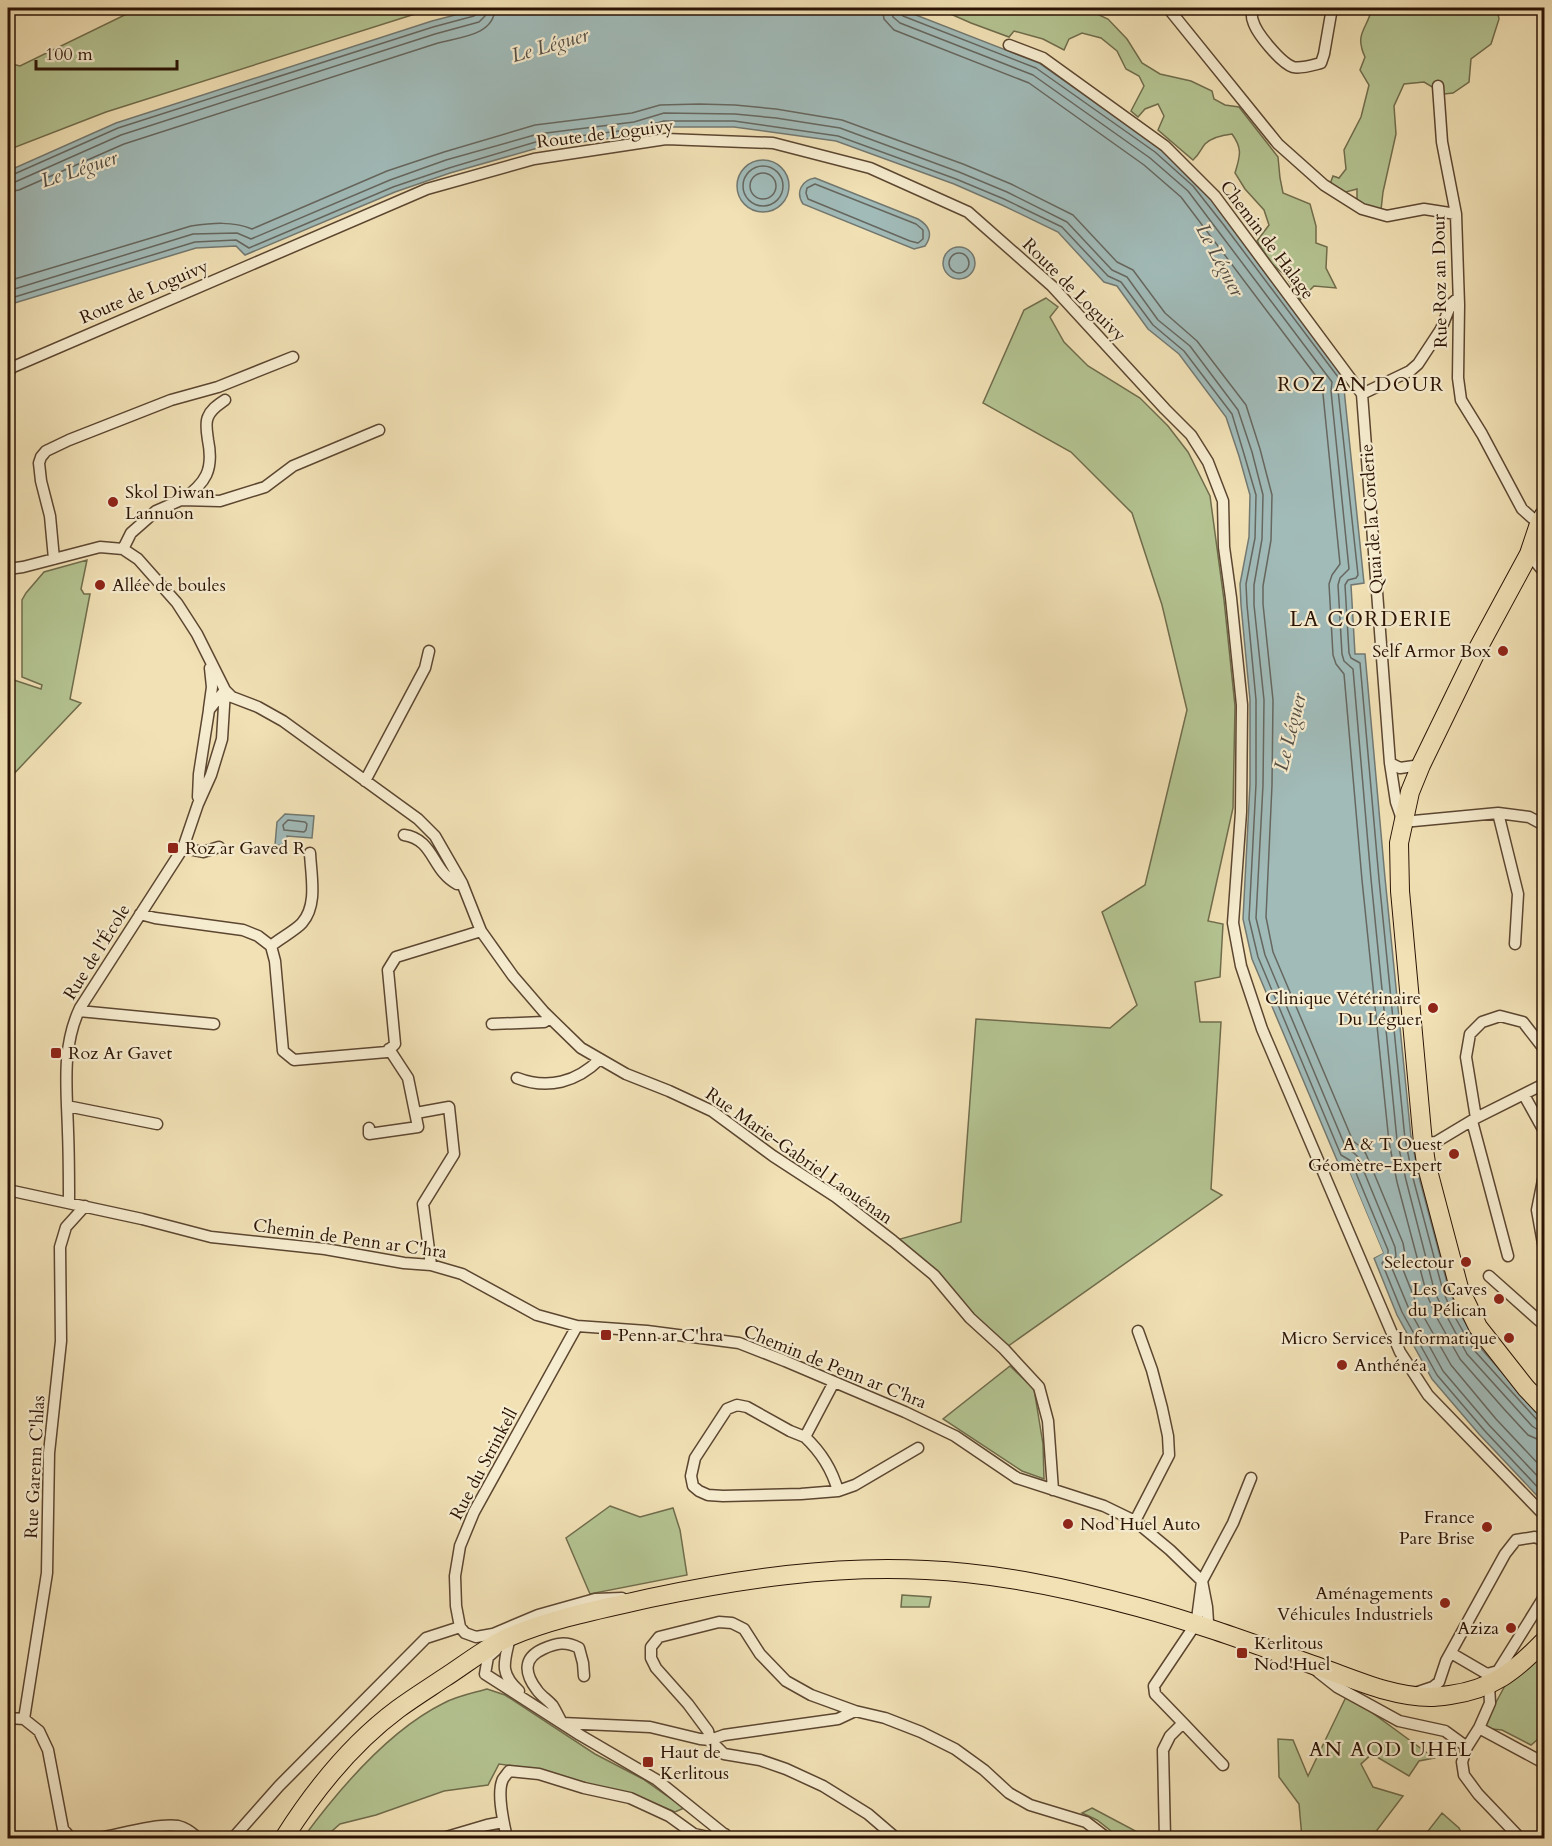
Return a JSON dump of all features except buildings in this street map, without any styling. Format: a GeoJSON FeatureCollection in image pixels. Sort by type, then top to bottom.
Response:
{"type":"FeatureCollection","features":[{"type":"Feature","properties":{"kind":"main road"},"geometry":{"type":"LineString","coordinates":[[1543,525],[1476,652],[1421,765],[1410,792],[1399,843],[1400,891],[1423,1143],[1439,1215],[1459,1288],[1478,1327],[1526,1388],[1545,1407]]}},
{"type":"Feature","properties":{"kind":"main road"},"geometry":{"type":"LineString","coordinates":[[284,1839],[322,1782],[357,1744],[397,1710],[480,1652],[510,1637],[582,1613],[755,1579],[817,1571],[924,1569],[1026,1581],[1094,1595],[1201,1627],[1372,1686],[1410,1695],[1432,1697],[1458,1694],[1489,1685],[1519,1666],[1545,1641]]}},
{"type":"Feature","properties":{"kind":"street"},"geometry":{"type":"LineString","coordinates":[[1168,8],[1278,144],[1324,185],[1362,209],[1387,216],[1424,209],[1456,214]]}},
{"type":"Feature","properties":{"kind":"street"},"geometry":{"type":"LineString","coordinates":[[1253,8],[1252,20],[1257,30],[1272,50],[1293,67],[1321,63],[1332,8]]}},
{"type":"Feature","properties":{"kind":"street","name":"Chemin de Halage"},"geometry":{"type":"LineString","coordinates":[[1009,45],[1043,58],[1165,146],[1207,187],[1362,394]]}},
{"type":"Feature","properties":{"kind":"street","name":"Rue Roz an Dour"},"geometry":{"type":"LineString","coordinates":[[1438,86],[1442,142],[1456,214],[1459,270],[1458,378],[1461,400],[1482,434],[1522,510],[1543,525]]}},
{"type":"Feature","properties":{"kind":"street","name":"Route de Loguivy"},"geometry":{"type":"LineString","coordinates":[[8,372],[13,367],[427,189],[534,159],[666,139],[773,143],[870,168],[968,212],[1052,286],[1191,435],[1208,462],[1223,501],[1224,547],[1242,705],[1241,812],[1233,923],[1241,966],[1262,1029],[1400,1352],[1428,1395],[1545,1515]]}},
{"type":"Feature","properties":{"kind":"street"},"geometry":{"type":"LineString","coordinates":[[1362,394],[1410,371],[1418,364],[1441,329],[1451,304],[1458,298]]}},
{"type":"Feature","properties":{"kind":"street"},"geometry":{"type":"LineString","coordinates":[[54,559],[50,516],[39,463],[46,451],[171,400],[218,387],[293,357]]}},
{"type":"Feature","properties":{"kind":"street","name":"Quai de la Corderie"},"geometry":{"type":"LineString","coordinates":[[1362,394],[1390,763],[1396,802],[1403,822]]}},
{"type":"Feature","properties":{"kind":"street"},"geometry":{"type":"LineString","coordinates":[[123,549],[131,533],[156,511],[181,500],[198,488],[212,462],[206,418],[225,400]]}},
{"type":"Feature","properties":{"kind":"street"},"geometry":{"type":"LineString","coordinates":[[181,500],[220,501],[265,487],[293,466],[379,430]]}},
{"type":"Feature","properties":{"kind":"street"},"geometry":{"type":"LineString","coordinates":[[8,569],[100,547],[123,549],[138,559],[177,603],[197,634],[225,690]]}},
{"type":"Feature","properties":{"kind":"street"},"geometry":{"type":"LineString","coordinates":[[1529,554],[1545,572]]}},
{"type":"Feature","properties":{"kind":"street"},"geometry":{"type":"LineString","coordinates":[[197,634],[212,677],[209,710]]}},
{"type":"Feature","properties":{"kind":"street"},"geometry":{"type":"LineString","coordinates":[[365,781],[425,668],[429,651]]}},
{"type":"Feature","properties":{"kind":"street","name":"Rue de l'École"},"geometry":{"type":"LineString","coordinates":[[198,804],[199,774],[209,710],[225,690]]}},
{"type":"Feature","properties":{"kind":"street","name":"Rue de l'École"},"geometry":{"type":"LineString","coordinates":[[69,1203],[66,1070],[68,1041],[73,1022],[183,848],[198,804],[212,775],[222,739],[225,690]]}},
{"type":"Feature","properties":{"kind":"street","name":"Rue Marie-Gabriel Laouénan"},"geometry":{"type":"LineString","coordinates":[[225,690],[232,697],[258,706],[283,721],[418,819],[435,836],[462,883],[481,931],[513,976],[550,1018],[581,1048],[626,1074],[669,1091],[712,1112],[773,1156],[836,1197],[934,1275],[970,1318],[1004,1349],[1039,1387],[1048,1421],[1053,1490]]}},
{"type":"Feature","properties":{"kind":"street"},"geometry":{"type":"LineString","coordinates":[[1390,763],[1400,768],[1421,765]]}},
{"type":"Feature","properties":{"kind":"street"},"geometry":{"type":"LineString","coordinates":[[1403,822],[1498,813],[1529,817],[1545,825]]}},
{"type":"Feature","properties":{"kind":"street"},"geometry":{"type":"LineString","coordinates":[[1498,813],[1518,894],[1515,944]]}},
{"type":"Feature","properties":{"kind":"street"},"geometry":{"type":"LineString","coordinates":[[404,835],[415,837],[425,845],[443,874],[457,884],[462,883]]}},
{"type":"Feature","properties":{"kind":"street"},"geometry":{"type":"LineString","coordinates":[[183,848],[203,852],[219,847]]}},
{"type":"Feature","properties":{"kind":"street"},"geometry":{"type":"LineString","coordinates":[[271,946],[283,935],[300,925],[309,913],[312,892],[310,853]]}},
{"type":"Feature","properties":{"kind":"street"},"geometry":{"type":"LineString","coordinates":[[140,914],[243,930],[258,936],[271,946],[275,961],[283,1051],[294,1060],[387,1052],[392,1047]]}},
{"type":"Feature","properties":{"kind":"street"},"geometry":{"type":"LineString","coordinates":[[369,1128],[369,1134],[418,1127],[408,1078],[392,1047],[388,970],[396,957],[481,931]]}},
{"type":"Feature","properties":{"kind":"street"},"geometry":{"type":"LineString","coordinates":[[79,1011],[214,1024]]}},
{"type":"Feature","properties":{"kind":"street"},"geometry":{"type":"LineString","coordinates":[[1508,1256],[1474,1119],[1466,1057],[1470,1034],[1482,1022],[1500,1016],[1523,1022],[1545,1049]]}},
{"type":"Feature","properties":{"kind":"street"},"geometry":{"type":"LineString","coordinates":[[492,1024],[544,1022],[550,1018]]}},
{"type":"Feature","properties":{"kind":"street"},"geometry":{"type":"LineString","coordinates":[[517,1078],[531,1083],[548,1084],[565,1081],[590,1069],[600,1059]]}},
{"type":"Feature","properties":{"kind":"street"},"geometry":{"type":"LineString","coordinates":[[1423,1143],[1436,1142],[1474,1119],[1545,1084]]}},
{"type":"Feature","properties":{"kind":"street"},"geometry":{"type":"LineString","coordinates":[[1524,1095],[1545,1131]]}},
{"type":"Feature","properties":{"kind":"street"},"geometry":{"type":"LineString","coordinates":[[67,1106],[157,1124]]}},
{"type":"Feature","properties":{"kind":"street"},"geometry":{"type":"LineString","coordinates":[[416,1113],[449,1107],[454,1154],[423,1204],[431,1265]]}},
{"type":"Feature","properties":{"kind":"street"},"geometry":{"type":"LineString","coordinates":[[1545,1175],[1537,1210],[1545,1249]]}},
{"type":"Feature","properties":{"kind":"street","name":"Chemin de Penn ar C'hra"},"geometry":{"type":"LineString","coordinates":[[8,1190],[211,1237],[325,1249],[404,1263],[431,1265],[462,1274],[537,1315],[577,1326],[647,1331],[739,1343],[905,1412],[955,1436],[1017,1478],[1104,1506],[1135,1521],[1202,1581]]}},
{"type":"Feature","properties":{"kind":"street","name":"Rue Garenn C'hlas"},"geometry":{"type":"LineString","coordinates":[[24,1719],[47,1573],[49,1453],[61,1341],[60,1247],[66,1227],[85,1206]]}},
{"type":"Feature","properties":{"kind":"street"},"geometry":{"type":"LineString","coordinates":[[1489,1276],[1545,1325]]}},
{"type":"Feature","properties":{"kind":"street","name":"Rue du Strinkell"},"geometry":{"type":"LineString","coordinates":[[460,1627],[456,1606],[455,1576],[460,1546],[474,1512],[577,1326]]}},
{"type":"Feature","properties":{"kind":"street"},"geometry":{"type":"LineString","coordinates":[[1135,1521],[1169,1455],[1168,1436],[1152,1370],[1138,1331]]}},
{"type":"Feature","properties":{"kind":"street"},"geometry":{"type":"LineString","coordinates":[[805,1437],[834,1382]]}},
{"type":"Feature","properties":{"kind":"street"},"geometry":{"type":"LineString","coordinates":[[838,1491],[833,1474],[824,1458],[805,1437],[747,1407],[737,1405],[727,1409],[692,1466],[693,1486],[708,1495],[801,1494],[838,1491],[855,1485],[918,1448]]}},
{"type":"Feature","properties":{"kind":"street"},"geometry":{"type":"LineString","coordinates":[[1223,1765],[1155,1694],[1154,1686],[1201,1627],[1197,1619],[1202,1581],[1233,1523],[1251,1478]]}},
{"type":"Feature","properties":{"kind":"street"},"geometry":{"type":"LineString","coordinates":[[1410,1695],[1433,1687],[1439,1682],[1449,1657],[1505,1554],[1516,1540],[1535,1537],[1545,1541]]}},
{"type":"Feature","properties":{"kind":"street"},"geometry":{"type":"LineString","coordinates":[[233,1839],[279,1786],[426,1638],[460,1627],[465,1633],[476,1637],[493,1634],[538,1615],[595,1599],[655,1597]]}},
{"type":"Feature","properties":{"kind":"street"},"geometry":{"type":"LineString","coordinates":[[1449,1657],[1486,1674],[1498,1671],[1545,1597]]}},
{"type":"Feature","properties":{"kind":"street"},"geometry":{"type":"LineString","coordinates":[[896,1839],[868,1814],[823,1786],[760,1760],[724,1754],[710,1740],[708,1731],[688,1704],[656,1668],[651,1658],[651,1647],[658,1636],[719,1622],[732,1623],[744,1629],[760,1654],[786,1681],[811,1695],[855,1711],[885,1718],[930,1736],[955,1749],[984,1770],[1009,1793],[1030,1805],[1086,1822],[1107,1839]]}},
{"type":"Feature","properties":{"kind":"street"},"geometry":{"type":"LineString","coordinates":[[484,1674],[488,1658],[510,1637]]}},
{"type":"Feature","properties":{"kind":"street"},"geometry":{"type":"LineString","coordinates":[[510,1637],[504,1666],[508,1681],[531,1702]]}},
{"type":"Feature","properties":{"kind":"street"},"geometry":{"type":"LineString","coordinates":[[562,1723],[552,1706],[537,1691],[528,1677],[528,1664],[533,1653],[552,1645],[568,1643],[579,1648],[584,1676]]}},
{"type":"Feature","properties":{"kind":"street"},"geometry":{"type":"LineString","coordinates":[[1449,1657],[1447,1679],[1458,1694]]}},
{"type":"Feature","properties":{"kind":"street"},"geometry":{"type":"LineString","coordinates":[[1306,1662],[1337,1687],[1399,1721],[1445,1731],[1467,1747]]}},
{"type":"Feature","properties":{"kind":"street"},"geometry":{"type":"LineString","coordinates":[[462,1666],[484,1674],[604,1750],[657,1780],[727,1836]]}},
{"type":"Feature","properties":{"kind":"street"},"geometry":{"type":"LineString","coordinates":[[1489,1685],[1490,1703],[1479,1728],[1467,1747],[1462,1762],[1464,1774],[1478,1794],[1520,1839]]}},
{"type":"Feature","properties":{"kind":"street"},"geometry":{"type":"LineString","coordinates":[[562,1723],[650,1727],[710,1740],[724,1735],[838,1719],[855,1711]]}},
{"type":"Feature","properties":{"kind":"street"},"geometry":{"type":"LineString","coordinates":[[8,1718],[24,1719],[39,1731],[48,1750],[63,1829],[71,1839]]}},
{"type":"Feature","properties":{"kind":"street"},"geometry":{"type":"LineString","coordinates":[[1165,1839],[1163,1750],[1170,1736],[1183,1723]]}},
{"type":"Feature","properties":{"kind":"street"},"geometry":{"type":"LineString","coordinates":[[1479,1728],[1545,1762]]}},
{"type":"Feature","properties":{"kind":"street"},"geometry":{"type":"LineString","coordinates":[[507,1839],[503,1822],[501,1789],[503,1780],[509,1772],[539,1773],[584,1788],[630,1798],[669,1816],[694,1834],[713,1838],[727,1836]]}},
{"type":"Feature","properties":{"kind":"street"},"geometry":{"type":"LineString","coordinates":[[443,1839],[503,1822]]}},
{"type":"Feature","properties":{"kind":"street"},"geometry":{"type":"LineString","coordinates":[[99,1839],[163,1827],[190,1830],[198,1839]]}},
{"type":"Feature","properties":{"kind":"green space"},"geometry":{"type":"Polygon","coordinates":[[[139,8],[434,8],[106,112],[8,150],[8,63],[20,66],[139,8]]]}},
{"type":"Feature","properties":{"kind":"green space"},"geometry":{"type":"Polygon","coordinates":[[[937,8],[1084,8],[1108,19],[1127,39],[1142,63],[1160,74],[1191,81],[1212,91],[1214,99],[1225,105],[1239,107],[1278,157],[1283,193],[1310,204],[1316,226],[1316,243],[1327,247],[1326,268],[1336,288],[1314,286],[1300,300],[1286,276],[1271,263],[1257,241],[1269,225],[1264,210],[1245,189],[1235,173],[1240,153],[1232,134],[1218,137],[1205,144],[1193,160],[1158,130],[1164,116],[1158,104],[1145,109],[1138,117],[1131,111],[1144,86],[1139,76],[1126,69],[1117,51],[1101,38],[1082,33],[1069,39],[1064,50],[1043,39],[1014,31],[1009,37],[937,8]]]}},
{"type":"Feature","properties":{"kind":"green space"},"geometry":{"type":"Polygon","coordinates":[[[1372,8],[1497,8],[1499,19],[1491,44],[1471,59],[1469,82],[1453,93],[1444,94],[1424,82],[1404,84],[1394,106],[1396,134],[1381,210],[1357,203],[1357,189],[1342,193],[1330,184],[1333,176],[1339,178],[1346,169],[1344,150],[1361,117],[1369,85],[1360,70],[1365,57],[1361,37],[1372,8]]]}},
{"type":"Feature","properties":{"kind":"green space"},"geometry":{"type":"Polygon","coordinates":[[[1046,298],[1058,307],[1050,317],[1064,342],[1088,366],[1140,398],[1168,426],[1188,452],[1210,496],[1235,706],[1233,808],[1208,921],[1223,924],[1220,977],[1195,982],[1200,1022],[1221,1022],[1211,1189],[1222,1195],[1004,1349],[893,1241],[961,1222],[976,1019],[1110,1028],[1137,1005],[1102,912],[1145,885],[1187,710],[1162,605],[1132,513],[1071,452],[983,403],[1024,310],[1046,298]]]}},
{"type":"Feature","properties":{"kind":"green space"},"geometry":{"type":"Polygon","coordinates":[[[87,560],[81,589],[84,594],[90,594],[70,699],[81,703],[8,780],[8,678],[41,689],[42,685],[22,677],[22,600],[44,572],[87,560]]]}},
{"type":"Feature","properties":{"kind":"green space"},"geometry":{"type":"Polygon","coordinates":[[[1010,1366],[1034,1389],[1043,1444],[1044,1479],[1022,1471],[943,1419],[1010,1366]]]}},
{"type":"Feature","properties":{"kind":"green space"},"geometry":{"type":"Polygon","coordinates":[[[610,1506],[640,1517],[673,1508],[680,1530],[687,1575],[590,1594],[566,1538],[610,1506]]]}},
{"type":"Feature","properties":{"kind":"green space"},"geometry":{"type":"Polygon","coordinates":[[[902,1595],[931,1597],[929,1607],[901,1607],[902,1595]]]}},
{"type":"Feature","properties":{"kind":"green space"},"geometry":{"type":"Polygon","coordinates":[[[1544,1654],[1544,1734],[1531,1745],[1502,1730],[1482,1728],[1507,1682],[1518,1676],[1544,1654]]]}},
{"type":"Feature","properties":{"kind":"green space"},"geometry":{"type":"Polygon","coordinates":[[[487,1689],[505,1695],[595,1754],[643,1779],[684,1808],[675,1812],[635,1795],[544,1770],[499,1764],[488,1785],[444,1791],[376,1815],[340,1824],[324,1838],[303,1838],[332,1800],[366,1762],[404,1729],[449,1701],[487,1689]]]}},
{"type":"Feature","properties":{"kind":"green space"},"geometry":{"type":"Polygon","coordinates":[[[1346,1697],[1367,1709],[1434,1758],[1419,1761],[1409,1776],[1372,1754],[1361,1764],[1373,1787],[1403,1796],[1371,1838],[1302,1838],[1299,1804],[1279,1777],[1278,1739],[1293,1740],[1308,1776],[1346,1697]]]}},
{"type":"Feature","properties":{"kind":"green space"},"geometry":{"type":"Polygon","coordinates":[[[1092,1808],[1146,1838],[1120,1838],[1097,1820],[1082,1813],[1092,1808]]]}},
{"type":"Feature","properties":{"kind":"green space"},"geometry":{"type":"Polygon","coordinates":[[[1442,1813],[1459,1828],[1464,1838],[1419,1838],[1425,1835],[1442,1813]]]}},
{"type":"Feature","properties":{"kind":"water","name":"Le Léguer"},"geometry":{"type":"Polygon","coordinates":[[[482,8],[898,8],[1039,63],[1158,147],[1197,182],[1349,382],[1344,389],[1364,583],[1351,585],[1355,654],[1365,654],[1411,1137],[1419,1177],[1449,1290],[1457,1308],[1478,1345],[1544,1420],[1544,1503],[1479,1434],[1432,1379],[1397,1315],[1374,1258],[1383,1253],[1345,1162],[1339,1165],[1252,959],[1243,919],[1250,784],[1250,700],[1240,584],[1249,537],[1250,495],[1226,417],[1179,354],[1148,329],[1117,286],[1104,282],[1058,232],[954,184],[836,141],[734,127],[664,127],[637,135],[541,147],[450,173],[395,192],[245,255],[236,246],[196,248],[8,305],[8,171],[116,123],[432,21],[482,8]]]}},
{"type":"Feature","properties":{"kind":"water"},"geometry":{"type":"Polygon","coordinates":[[[758,160],[768,160],[782,167],[789,186],[782,205],[768,212],[758,212],[748,208],[741,201],[737,191],[737,181],[741,171],[748,164],[758,160]]]}},
{"type":"Feature","properties":{"kind":"water"},"geometry":{"type":"Polygon","coordinates":[[[815,178],[918,219],[929,231],[929,238],[925,246],[914,249],[803,204],[800,195],[801,187],[810,179],[815,178]]]}},
{"type":"Feature","properties":{"kind":"water"},"geometry":{"type":"Polygon","coordinates":[[[959,247],[970,252],[975,263],[970,274],[959,279],[948,274],[943,263],[948,252],[959,247]]]}},
{"type":"Feature","properties":{"kind":"water"},"geometry":{"type":"Polygon","coordinates":[[[285,814],[314,816],[312,838],[287,836],[286,846],[275,845],[277,822],[285,814]]]}},
{"type":"Feature","properties":{"kind":"pier"},"geometry":{"type":"Polygon","coordinates":[[[1345,1162],[1383,1253],[1371,1259],[1379,1252],[1343,1166],[1338,1168],[1336,1166],[1345,1162]]]}},
{"type":"Feature","properties":{"kind":"place","name":"Skol Diwan Lannuon"},"geometry":{"type":"Point","coordinates":[113,502]}},
{"type":"Feature","properties":{"kind":"place","name":"Allée de boules"},"geometry":{"type":"Point","coordinates":[100,585]}},
{"type":"Feature","properties":{"kind":"place","name":"Self Armor Box"},"geometry":{"type":"Point","coordinates":[1503,651]}},
{"type":"Feature","properties":{"kind":"place","name":"Roz ar Gaved R"},"geometry":{"type":"Point","coordinates":[173,848]}},
{"type":"Feature","properties":{"kind":"place","name":"Clinique Vétérinaire Du Léguer"},"geometry":{"type":"Point","coordinates":[1433,1008]}},
{"type":"Feature","properties":{"kind":"place","name":"Roz Ar Gavet"},"geometry":{"type":"Point","coordinates":[56,1053]}},
{"type":"Feature","properties":{"kind":"place","name":"A & T Ouest Géomètre-Expert"},"geometry":{"type":"Point","coordinates":[1454,1154]}},
{"type":"Feature","properties":{"kind":"place","name":"Selectour"},"geometry":{"type":"Point","coordinates":[1466,1262]}},
{"type":"Feature","properties":{"kind":"place","name":"Les Caves du Pélican"},"geometry":{"type":"Point","coordinates":[1499,1299]}},
{"type":"Feature","properties":{"kind":"place","name":"Penn ar C'hra"},"geometry":{"type":"Point","coordinates":[606,1335]}},
{"type":"Feature","properties":{"kind":"place","name":"Micro Services Informatique"},"geometry":{"type":"Point","coordinates":[1509,1338]}},
{"type":"Feature","properties":{"kind":"place","name":"Anthénéa"},"geometry":{"type":"Point","coordinates":[1342,1365]}},
{"type":"Feature","properties":{"kind":"place","name":"Nod Huel Auto"},"geometry":{"type":"Point","coordinates":[1068,1524]}},
{"type":"Feature","properties":{"kind":"place","name":"France Pare Brise"},"geometry":{"type":"Point","coordinates":[1487,1527]}},
{"type":"Feature","properties":{"kind":"place","name":"Aménagements Véhicules Industriels"},"geometry":{"type":"Point","coordinates":[1445,1603]}},
{"type":"Feature","properties":{"kind":"place","name":"Aziza"},"geometry":{"type":"Point","coordinates":[1511,1628]}},
{"type":"Feature","properties":{"kind":"place","name":"Kerlitous Nod'Huel"},"geometry":{"type":"Point","coordinates":[1242,1653]}},
{"type":"Feature","properties":{"kind":"place","name":"Haut de Kerlitous"},"geometry":{"type":"Point","coordinates":[648,1762]}},
{"type":"Feature","properties":{"kind":"district","name":"ROZ AN DOUR"},"geometry":{"type":"Point","coordinates":[1361,384]}},
{"type":"Feature","properties":{"kind":"district","name":"LA CORDERIE"},"geometry":{"type":"Point","coordinates":[1371,619]}},
{"type":"Feature","properties":{"kind":"district","name":"AN AOD UHEL"},"geometry":{"type":"Point","coordinates":[1391,1749]}}]}
